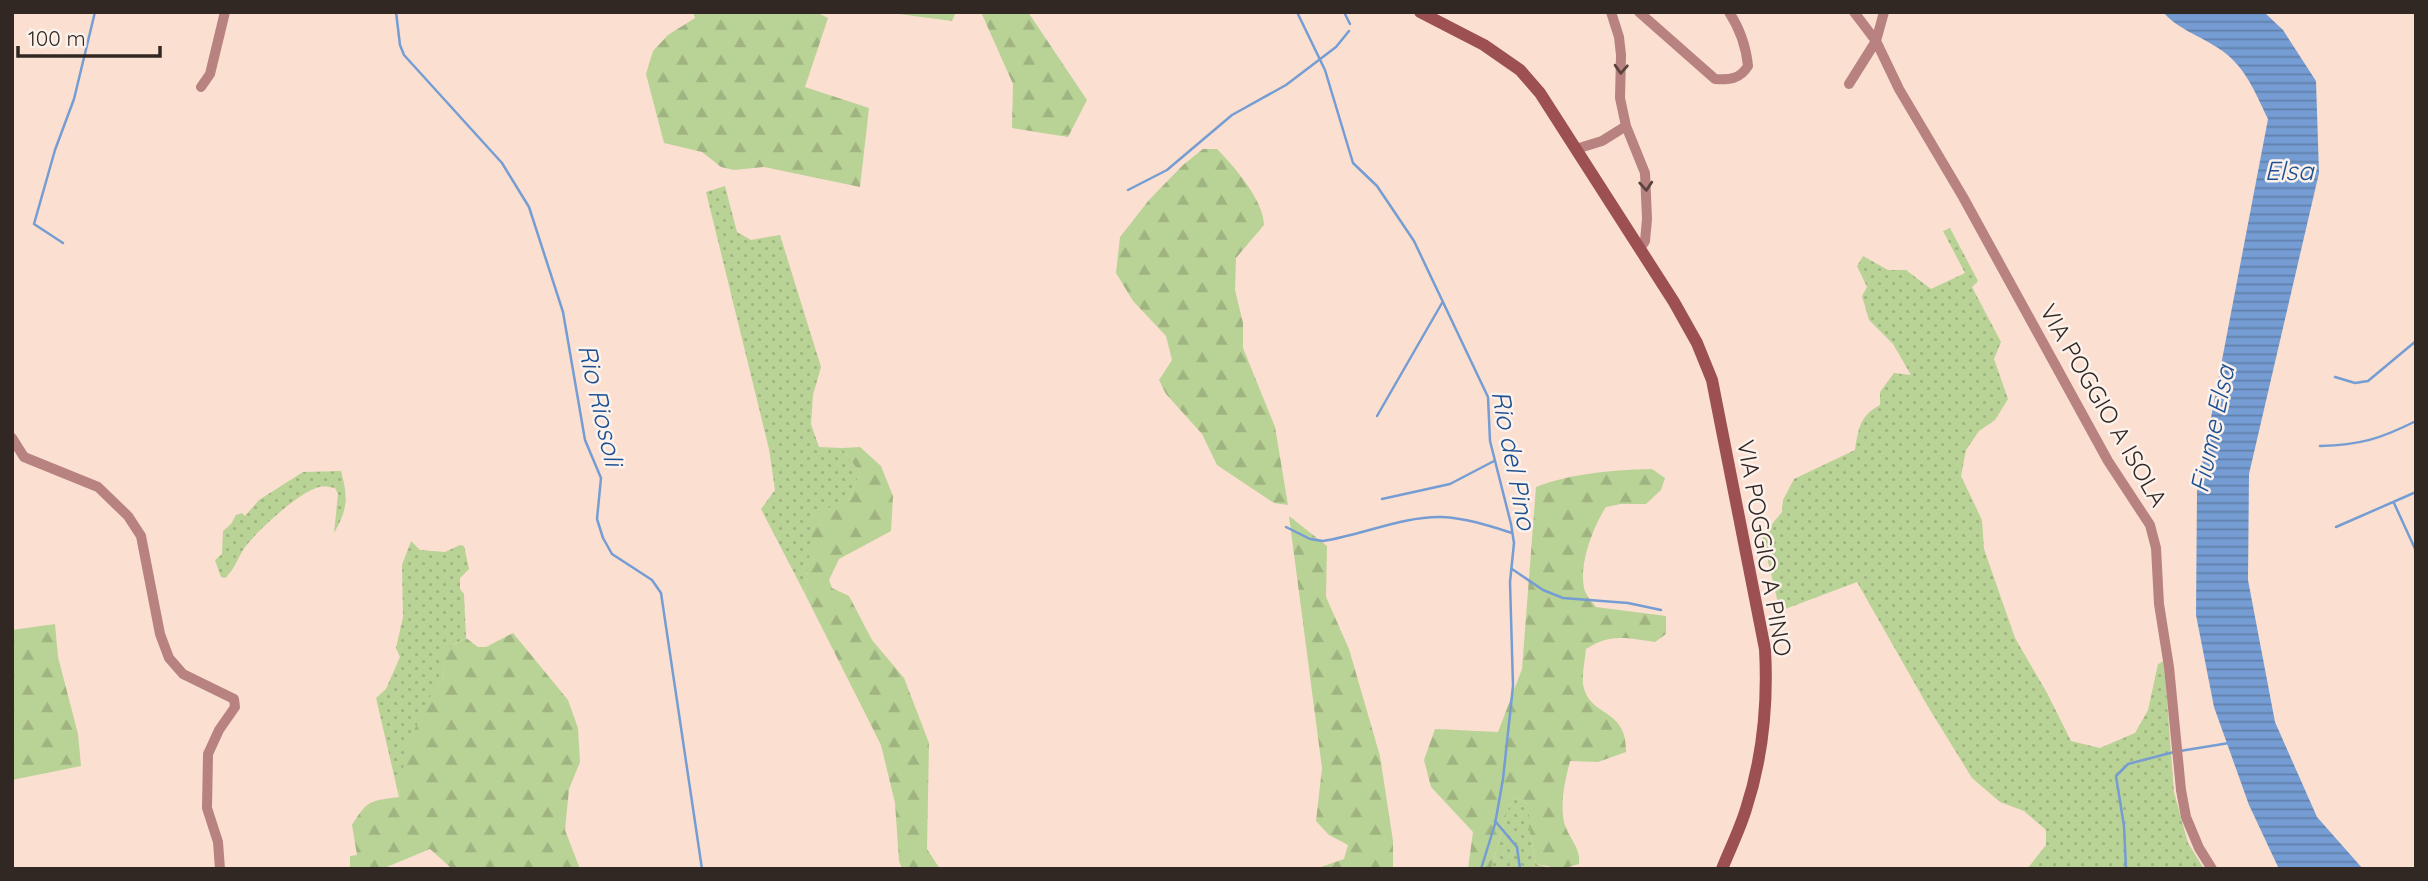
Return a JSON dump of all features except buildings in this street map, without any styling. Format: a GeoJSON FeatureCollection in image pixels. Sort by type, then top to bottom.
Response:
{"type":"FeatureCollection","features":[{"type":"Feature","properties":{"kind":"street"},"geometry":{"type":"LineString","coordinates":[[201,87],[210,74],[225,12]]}},
{"type":"Feature","properties":{"kind":"street","name":"VIA POGGIO A PINO"},"geometry":{"type":"LineString","coordinates":[[1420,12],[1484,46],[1520,70],[1540,93],[1640,248],[1697,343],[1712,380],[1765,649],[1768,688],[1763,738],[1746,809],[1722,869]]}},
{"type":"Feature","properties":{"kind":"street"},"geometry":{"type":"LineString","coordinates":[[1611,12],[1619,37],[1621,55],[1620,98],[1626,126],[1645,173],[1647,219],[1645,241],[1640,248]]}},
{"type":"Feature","properties":{"kind":"street"},"geometry":{"type":"LineString","coordinates":[[1639,12],[1715,79],[1727,80],[1737,78],[1748,66],[1747,49],[1738,25],[1728,12]]}},
{"type":"Feature","properties":{"kind":"street","name":"VIA POGGIO A ISOLA"},"geometry":{"type":"LineString","coordinates":[[1854,12],[1876,41],[1899,89],[1964,197],[2108,461],[2150,525],[2156,548],[2159,604],[2186,817],[2199,848],[2212,869]]}},
{"type":"Feature","properties":{"kind":"street"},"geometry":{"type":"LineString","coordinates":[[1849,84],[1876,41],[1884,12]]}},
{"type":"Feature","properties":{"kind":"street"},"geometry":{"type":"LineString","coordinates":[[1576,149],[1602,141],[1626,126]]}},
{"type":"Feature","properties":{"kind":"street"},"geometry":{"type":"LineString","coordinates":[[12,438],[24,457],[97,488],[128,516],[141,536],[160,634],[169,658],[183,674],[234,699],[235,707],[219,730],[208,754],[207,808],[218,842],[220,869]]}},
{"type":"Feature","properties":{"kind":"green space"},"geometry":{"type":"Polygon","coordinates":[[[693,12],[816,12],[828,18],[805,87],[869,108],[860,187],[764,167],[734,170],[721,167],[702,152],[664,143],[646,74],[653,51],[668,35],[695,18],[693,12]]]}},
{"type":"Feature","properties":{"kind":"green space"},"geometry":{"type":"Polygon","coordinates":[[[898,12],[956,12],[952,21],[898,12]]]}},
{"type":"Feature","properties":{"kind":"green space"},"geometry":{"type":"Polygon","coordinates":[[[981,12],[1028,12],[1087,100],[1068,137],[1012,128],[1013,84],[981,12]]]}},
{"type":"Feature","properties":{"kind":"green space"},"geometry":{"type":"Polygon","coordinates":[[[1203,149],[1217,149],[1247,184],[1263,216],[1264,225],[1236,258],[1235,290],[1243,323],[1243,348],[1275,427],[1288,505],[1274,503],[1217,465],[1202,434],[1166,394],[1159,380],[1172,360],[1166,336],[1133,301],[1116,273],[1120,237],[1149,200],[1183,165],[1203,149]]]}},
{"type":"Feature","properties":{"kind":"green space"},"geometry":{"type":"Polygon","coordinates":[[[725,186],[737,232],[751,240],[780,235],[821,367],[813,395],[811,424],[819,447],[842,448],[860,473],[847,502],[809,561],[805,594],[761,509],[775,490],[769,449],[706,192],[725,186]]]}},
{"type":"Feature","properties":{"kind":"green space"},"geometry":{"type":"Polygon","coordinates":[[[1950,228],[1978,281],[1972,287],[2001,342],[1994,359],[2008,399],[1995,420],[1979,431],[1966,450],[1961,476],[1982,520],[1984,549],[2015,638],[2071,741],[2100,748],[2135,733],[2148,710],[2158,664],[2164,661],[2174,792],[2188,843],[2204,869],[2027,869],[2046,845],[2046,830],[2024,811],[2000,802],[1972,778],[1857,582],[1780,611],[1762,536],[1782,512],[1783,500],[1794,479],[1855,450],[1864,418],[1880,405],[1880,392],[1894,373],[1911,375],[1893,344],[1869,320],[1862,296],[1867,287],[1857,266],[1863,256],[1888,270],[1906,270],[1931,289],[1965,273],[1943,231],[1950,228]]]}},
{"type":"Feature","properties":{"kind":"green space"},"geometry":{"type":"Polygon","coordinates":[[[860,447],[881,466],[893,496],[891,531],[839,559],[829,580],[832,588],[849,596],[872,640],[904,678],[929,743],[927,849],[940,869],[902,869],[899,861],[895,803],[881,745],[805,594],[814,512],[847,502],[860,473],[842,448],[860,447]]]}},
{"type":"Feature","properties":{"kind":"green space"},"geometry":{"type":"Polygon","coordinates":[[[1652,469],[1665,478],[1661,490],[1646,504],[1606,507],[1596,525],[1585,557],[1584,588],[1596,607],[1666,616],[1666,634],[1655,642],[1611,639],[1586,649],[1583,684],[1587,695],[1592,703],[1621,727],[1626,752],[1598,762],[1570,761],[1563,814],[1566,828],[1578,853],[1579,864],[1562,869],[1536,864],[1529,828],[1529,805],[1517,797],[1509,806],[1491,869],[1468,869],[1473,832],[1431,787],[1424,760],[1435,729],[1498,732],[1522,669],[1536,487],[1593,473],[1652,469]]]}},
{"type":"Feature","properties":{"kind":"green space"},"geometry":{"type":"Polygon","coordinates":[[[341,471],[345,503],[334,533],[338,494],[335,488],[319,487],[310,490],[267,524],[243,550],[228,575],[221,577],[215,560],[222,554],[223,531],[236,515],[242,513],[245,516],[259,500],[303,472],[341,471]]]}},
{"type":"Feature","properties":{"kind":"green space"},"geometry":{"type":"Polygon","coordinates":[[[1289,516],[1327,546],[1326,597],[1349,649],[1380,756],[1393,841],[1393,869],[1315,869],[1344,859],[1348,845],[1329,835],[1316,821],[1322,768],[1289,516]]]}},
{"type":"Feature","properties":{"kind":"green space"},"geometry":{"type":"Polygon","coordinates":[[[411,541],[420,550],[445,552],[460,545],[464,546],[469,569],[460,578],[460,589],[464,594],[466,638],[447,652],[444,676],[420,718],[408,750],[399,797],[376,698],[386,689],[400,657],[396,648],[403,617],[402,565],[411,541]]]}},
{"type":"Feature","properties":{"kind":"green space"},"geometry":{"type":"Polygon","coordinates":[[[55,624],[58,657],[78,734],[81,766],[12,780],[12,630],[55,624]]]}},
{"type":"Feature","properties":{"kind":"green space"},"geometry":{"type":"Polygon","coordinates":[[[513,633],[568,700],[578,728],[580,762],[569,789],[565,830],[580,869],[449,869],[450,867],[430,849],[382,869],[350,869],[350,856],[357,855],[352,825],[357,816],[371,803],[399,797],[409,742],[428,700],[444,676],[442,652],[466,638],[478,647],[486,647],[513,633]]]}},
{"type":"Feature","properties":{"kind":"green space"},"geometry":{"type":"Polygon","coordinates":[[[1517,797],[1529,805],[1529,828],[1536,864],[1553,869],[1491,869],[1509,806],[1517,797]]]}},
{"type":"Feature","properties":{"kind":"water","name":"Elsa"},"geometry":{"type":"Polygon","coordinates":[[[2163,12],[2264,12],[2283,30],[2316,81],[2319,173],[2249,474],[2248,580],[2275,722],[2317,817],[2363,869],[2279,869],[2249,805],[2214,707],[2196,615],[2197,491],[2268,119],[2248,80],[2235,62],[2163,12]]]}},
{"type":"Feature","properties":{"kind":"waterway"},"geometry":{"type":"LineString","coordinates":[[63,243],[34,224],[55,150],[74,99],[95,12]]}},
{"type":"Feature","properties":{"kind":"waterway","name":"Rio Riosoli"},"geometry":{"type":"LineString","coordinates":[[396,12],[400,45],[404,55],[502,163],[529,207],[563,312],[585,440],[601,478],[597,519],[603,538],[612,554],[652,580],[661,593],[702,869]]}},
{"type":"Feature","properties":{"kind":"waterway","name":"Rio del Pino"},"geometry":{"type":"LineString","coordinates":[[1297,12],[1325,70],[1353,163],[1377,186],[1414,241],[1488,397],[1490,441],[1514,543],[1510,582],[1513,686],[1503,779],[1495,824],[1481,869]]}},
{"type":"Feature","properties":{"kind":"waterway"},"geometry":{"type":"LineString","coordinates":[[1344,12],[1350,24]]}},
{"type":"Feature","properties":{"kind":"waterway"},"geometry":{"type":"LineString","coordinates":[[1128,190],[1167,170],[1232,115],[1286,85],[1336,47],[1349,31]]}},
{"type":"Feature","properties":{"kind":"waterway"},"geometry":{"type":"LineString","coordinates":[[1377,416],[1442,303]]}},
{"type":"Feature","properties":{"kind":"waterway"},"geometry":{"type":"LineString","coordinates":[[2335,377],[2355,383],[2368,381],[2416,341]]}},
{"type":"Feature","properties":{"kind":"waterway"},"geometry":{"type":"LineString","coordinates":[[2320,446],[2370,440],[2416,421]]}},
{"type":"Feature","properties":{"kind":"waterway"},"geometry":{"type":"LineString","coordinates":[[1382,499],[1450,484],[1494,461]]}},
{"type":"Feature","properties":{"kind":"waterway"},"geometry":{"type":"LineString","coordinates":[[2336,527],[2416,492]]}},
{"type":"Feature","properties":{"kind":"waterway"},"geometry":{"type":"LineString","coordinates":[[2394,503],[2416,551]]}},
{"type":"Feature","properties":{"kind":"waterway"},"geometry":{"type":"LineString","coordinates":[[1286,527],[1310,539],[1323,541],[1412,519],[1442,517],[1487,525],[1512,533]]}},
{"type":"Feature","properties":{"kind":"waterway"},"geometry":{"type":"LineString","coordinates":[[1512,569],[1543,590],[1563,598],[1628,603],[1661,610]]}},
{"type":"Feature","properties":{"kind":"waterway"},"geometry":{"type":"LineString","coordinates":[[2180,751],[2229,743]]}},
{"type":"Feature","properties":{"kind":"waterway"},"geometry":{"type":"LineString","coordinates":[[2126,869],[2124,826],[2116,776],[2128,764],[2174,752]]}},
{"type":"Feature","properties":{"kind":"waterway","name":"Rio del Pino"},"geometry":{"type":"LineString","coordinates":[[1495,821],[1517,847],[1520,869]]}},
{"type":"Feature","properties":{"kind":"water label","name":"Fiume Elsa"},"geometry":{"type":"Point","coordinates":[2212,429]}}]}
